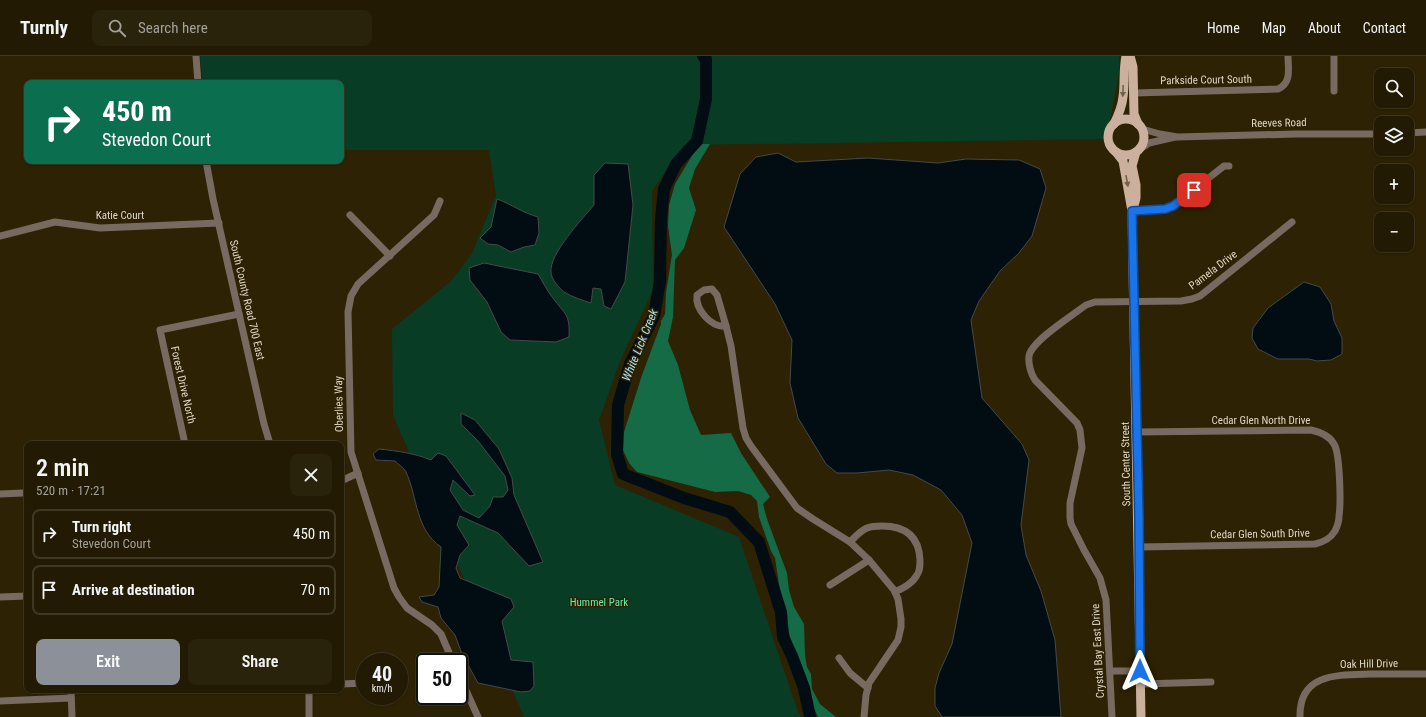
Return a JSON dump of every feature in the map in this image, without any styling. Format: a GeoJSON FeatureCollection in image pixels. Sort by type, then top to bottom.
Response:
{"type":"FeatureCollection","features":[{"type":"Feature","properties":{"kind":"main road"},"geometry":{"type":"LineString","coordinates":[[1114,124],[1120,110],[1123,97],[1126,56]]}},
{"type":"Feature","properties":{"kind":"main road"},"geometry":{"type":"LineString","coordinates":[[1130,56],[1134,93],[1134,114],[1140,126],[1144,139],[1138,151],[1126,155],[1116,152],[1112,148],[1108,139],[1110,128],[1114,124],[1118,121],[1129,119],[1140,126]]}},
{"type":"Feature","properties":{"kind":"main road","name":"South Center Street"},"geometry":{"type":"LineString","coordinates":[[1132,211],[1136,198],[1136,185],[1132,166],[1138,151]]}},
{"type":"Feature","properties":{"kind":"main road","name":"South Center Street"},"geometry":{"type":"LineString","coordinates":[[1116,152],[1123,161],[1132,211],[1142,717]]}},
{"type":"Feature","properties":{"kind":"street"},"geometry":{"type":"LineString","coordinates":[[196,56],[198,80]]}},
{"type":"Feature","properties":{"kind":"street","name":"Parkside Court South"},"geometry":{"type":"LineString","coordinates":[[1134,93],[1278,89],[1288,80],[1288,56]]}},
{"type":"Feature","properties":{"kind":"street"},"geometry":{"type":"LineString","coordinates":[[1334,56],[1334,92]]}},
{"type":"Feature","properties":{"kind":"street","name":"Reeves Road"},"geometry":{"type":"LineString","coordinates":[[1140,126],[1160,134],[1177,137]]}},
{"type":"Feature","properties":{"kind":"street"},"geometry":{"type":"LineString","coordinates":[[1414,133],[1426,132]]}},
{"type":"Feature","properties":{"kind":"street","name":"Reeves Road"},"geometry":{"type":"LineString","coordinates":[[1138,151],[1148,143],[1177,137],[1374,134]]}},
{"type":"Feature","properties":{"kind":"street","name":"South County Road 700 East"},"geometry":{"type":"LineString","coordinates":[[207,164],[239,314],[269,441]]}},
{"type":"Feature","properties":{"kind":"street"},"geometry":{"type":"LineString","coordinates":[[1132,211],[1162,210],[1173,206],[1224,166],[1229,166]]}},
{"type":"Feature","properties":{"kind":"street","name":"Oberlies Way"},"geometry":{"type":"LineString","coordinates":[[440,201],[434,215],[358,284],[351,296],[348,312],[351,452],[394,588],[408,608],[432,625],[441,634],[449,653]]}},
{"type":"Feature","properties":{"kind":"street"},"geometry":{"type":"LineString","coordinates":[[350,215],[390,256]]}},
{"type":"Feature","properties":{"kind":"street","name":"Katie Court"},"geometry":{"type":"LineString","coordinates":[[0,236],[55,222],[100,228],[219,224]]}},
{"type":"Feature","properties":{"kind":"street","name":"Pamela Drive"},"geometry":{"type":"LineString","coordinates":[[1134,301],[1181,301],[1200,296],[1292,222]]}},
{"type":"Feature","properties":{"kind":"street"},"geometry":{"type":"LineString","coordinates":[[726,326],[718,327],[713,323],[699,308],[696,300],[697,295],[704,290],[712,289],[717,295],[726,326],[731,346],[743,428],[746,438],[797,508],[850,542],[869,560],[895,592],[899,603],[901,627],[898,640],[869,683],[866,695],[864,717]]}},
{"type":"Feature","properties":{"kind":"street","name":"Crystal Bay East Drive"},"geometry":{"type":"LineString","coordinates":[[1112,717],[1106,600],[1104,590],[1100,578],[1071,524],[1070,518],[1070,503],[1082,448],[1080,430],[1077,423],[1035,380],[1031,374],[1029,356],[1039,340],[1086,305],[1095,302],[1134,301]]}},
{"type":"Feature","properties":{"kind":"street","name":"Forest Drive North"},"geometry":{"type":"LineString","coordinates":[[184,441],[160,330],[239,314]]}},
{"type":"Feature","properties":{"kind":"street","name":"Cedar Glen North Drive"},"geometry":{"type":"LineString","coordinates":[[1137,432],[1301,430],[1320,432],[1334,443],[1337,450],[1339,490]]}},
{"type":"Feature","properties":{"kind":"street"},"geometry":{"type":"LineString","coordinates":[[344,480],[358,473]]}},
{"type":"Feature","properties":{"kind":"street","name":"Cedar Glen South Drive"},"geometry":{"type":"LineString","coordinates":[[1139,547],[1315,544],[1325,542],[1335,531],[1338,524],[1339,490]]}},
{"type":"Feature","properties":{"kind":"street"},"geometry":{"type":"LineString","coordinates":[[0,494],[23,493]]}},
{"type":"Feature","properties":{"kind":"street"},"geometry":{"type":"LineString","coordinates":[[850,542],[862,531],[873,526],[896,527],[907,531],[917,546],[920,555],[920,569],[913,581],[895,592]]}},
{"type":"Feature","properties":{"kind":"street"},"geometry":{"type":"LineString","coordinates":[[830,585],[869,560]]}},
{"type":"Feature","properties":{"kind":"street"},"geometry":{"type":"LineString","coordinates":[[0,597],[24,596]]}},
{"type":"Feature","properties":{"kind":"street"},"geometry":{"type":"LineString","coordinates":[[839,658],[850,673],[868,688]]}},
{"type":"Feature","properties":{"kind":"street"},"geometry":{"type":"LineString","coordinates":[[1110,671],[1140,671]]}},
{"type":"Feature","properties":{"kind":"street","name":"Oak Hill Drive"},"geometry":{"type":"LineString","coordinates":[[1300,717],[1302,699],[1307,690],[1315,683],[1331,676],[1426,674]]}},
{"type":"Feature","properties":{"kind":"street"},"geometry":{"type":"LineString","coordinates":[[1141,684],[1211,682]]}},
{"type":"Feature","properties":{"kind":"street"},"geometry":{"type":"LineString","coordinates":[[344,684],[356,683]]}},
{"type":"Feature","properties":{"kind":"street"},"geometry":{"type":"LineString","coordinates":[[309,693],[309,717]]}},
{"type":"Feature","properties":{"kind":"street"},"geometry":{"type":"LineString","coordinates":[[0,701],[71,694],[72,717]]}},
{"type":"Feature","properties":{"kind":"street"},"geometry":{"type":"LineString","coordinates":[[468,695],[478,717]]}},
{"type":"Feature","properties":{"kind":"green space","name":"Hummel Park"},"geometry":{"type":"Polygon","coordinates":[[[200,56],[1119,56],[1119,74],[1106,139],[684,145],[652,191],[653,290],[621,359],[599,420],[615,485],[739,537],[798,712],[801,717],[524,717],[393,415],[392,329],[451,281],[471,255],[496,196],[489,150],[344,150],[344,80],[203,80],[200,56]]]}},
{"type":"Feature","properties":{"kind":"green space"},"geometry":{"type":"Polygon","coordinates":[[[699,144],[710,144],[695,169],[689,188],[696,210],[684,248],[675,260],[673,317],[668,341],[678,365],[690,410],[701,435],[731,433],[741,453],[770,497],[763,504],[787,573],[789,590],[794,607],[804,624],[805,655],[807,667],[811,674],[812,689],[820,704],[836,717],[818,717],[809,697],[800,663],[790,637],[780,591],[775,558],[759,517],[757,501],[751,495],[738,491],[715,492],[637,472],[629,463],[623,450],[624,432],[642,375],[661,321],[665,314],[666,292],[672,255],[668,226],[669,205],[675,184],[699,144]]]}},
{"type":"Feature","properties":{"kind":"shaded area"},"geometry":{"type":"Polygon","coordinates":[[[778,153],[796,162],[868,158],[938,163],[966,159],[1019,160],[1040,169],[1046,188],[1032,236],[1019,253],[1000,271],[979,301],[971,320],[982,398],[1022,444],[1029,460],[1021,525],[1026,555],[1041,591],[1055,640],[1061,717],[942,717],[935,706],[935,688],[939,673],[952,644],[972,543],[962,515],[941,490],[913,475],[889,470],[837,473],[826,464],[798,418],[790,383],[792,340],[775,304],[724,227],[740,174],[756,157],[778,153]]]}},
{"type":"Feature","properties":{"kind":"shaded area"},"geometry":{"type":"Polygon","coordinates":[[[605,163],[628,164],[633,205],[625,282],[611,309],[604,306],[601,289],[593,288],[591,303],[564,292],[551,275],[552,264],[561,246],[594,205],[594,175],[605,163]]]}},
{"type":"Feature","properties":{"kind":"shaded area"},"geometry":{"type":"Polygon","coordinates":[[[497,199],[538,217],[539,233],[535,245],[511,252],[498,245],[488,244],[480,238],[491,227],[497,199]]]}},
{"type":"Feature","properties":{"kind":"shaded area"},"geometry":{"type":"Polygon","coordinates":[[[484,263],[538,274],[568,319],[569,337],[556,342],[510,340],[501,332],[487,302],[470,280],[469,268],[484,263]]]}},
{"type":"Feature","properties":{"kind":"shaded area"},"geometry":{"type":"Polygon","coordinates":[[[1304,282],[1320,287],[1331,304],[1334,321],[1342,338],[1342,354],[1331,360],[1317,361],[1309,359],[1278,359],[1258,349],[1252,338],[1253,328],[1268,308],[1304,282]]]}},
{"type":"Feature","properties":{"kind":"shaded area"},"geometry":{"type":"Polygon","coordinates":[[[461,413],[475,420],[499,449],[512,478],[514,495],[543,562],[529,566],[498,533],[460,516],[457,525],[469,545],[460,555],[456,568],[460,578],[511,599],[514,607],[502,621],[511,660],[533,662],[534,686],[530,691],[521,692],[478,683],[468,665],[468,653],[462,653],[455,635],[441,618],[438,607],[422,602],[419,597],[434,595],[439,587],[441,547],[426,531],[418,512],[410,482],[405,471],[395,461],[376,460],[373,454],[379,449],[412,454],[431,460],[438,453],[446,456],[475,495],[470,496],[453,480],[450,490],[463,510],[479,518],[490,506],[493,497],[503,497],[508,490],[505,476],[478,441],[461,424],[461,413]]]}},
{"type":"Feature","properties":{"kind":"waterway","name":"White Lick Creek"},"geometry":{"type":"LineString","coordinates":[[703,56],[706,59],[706,99],[697,141],[676,164],[664,189],[661,219],[660,281],[654,316],[630,364],[618,405],[617,454],[623,474],[684,498],[730,512],[759,542],[781,612],[783,637],[804,688],[810,717]]}},
{"type":"Feature","properties":{"kind":"route"},"geometry":{"type":"LineString","coordinates":[[1140,671],[1139,518],[1132,211],[1165,209],[1173,206],[1194,190]]}}]}
